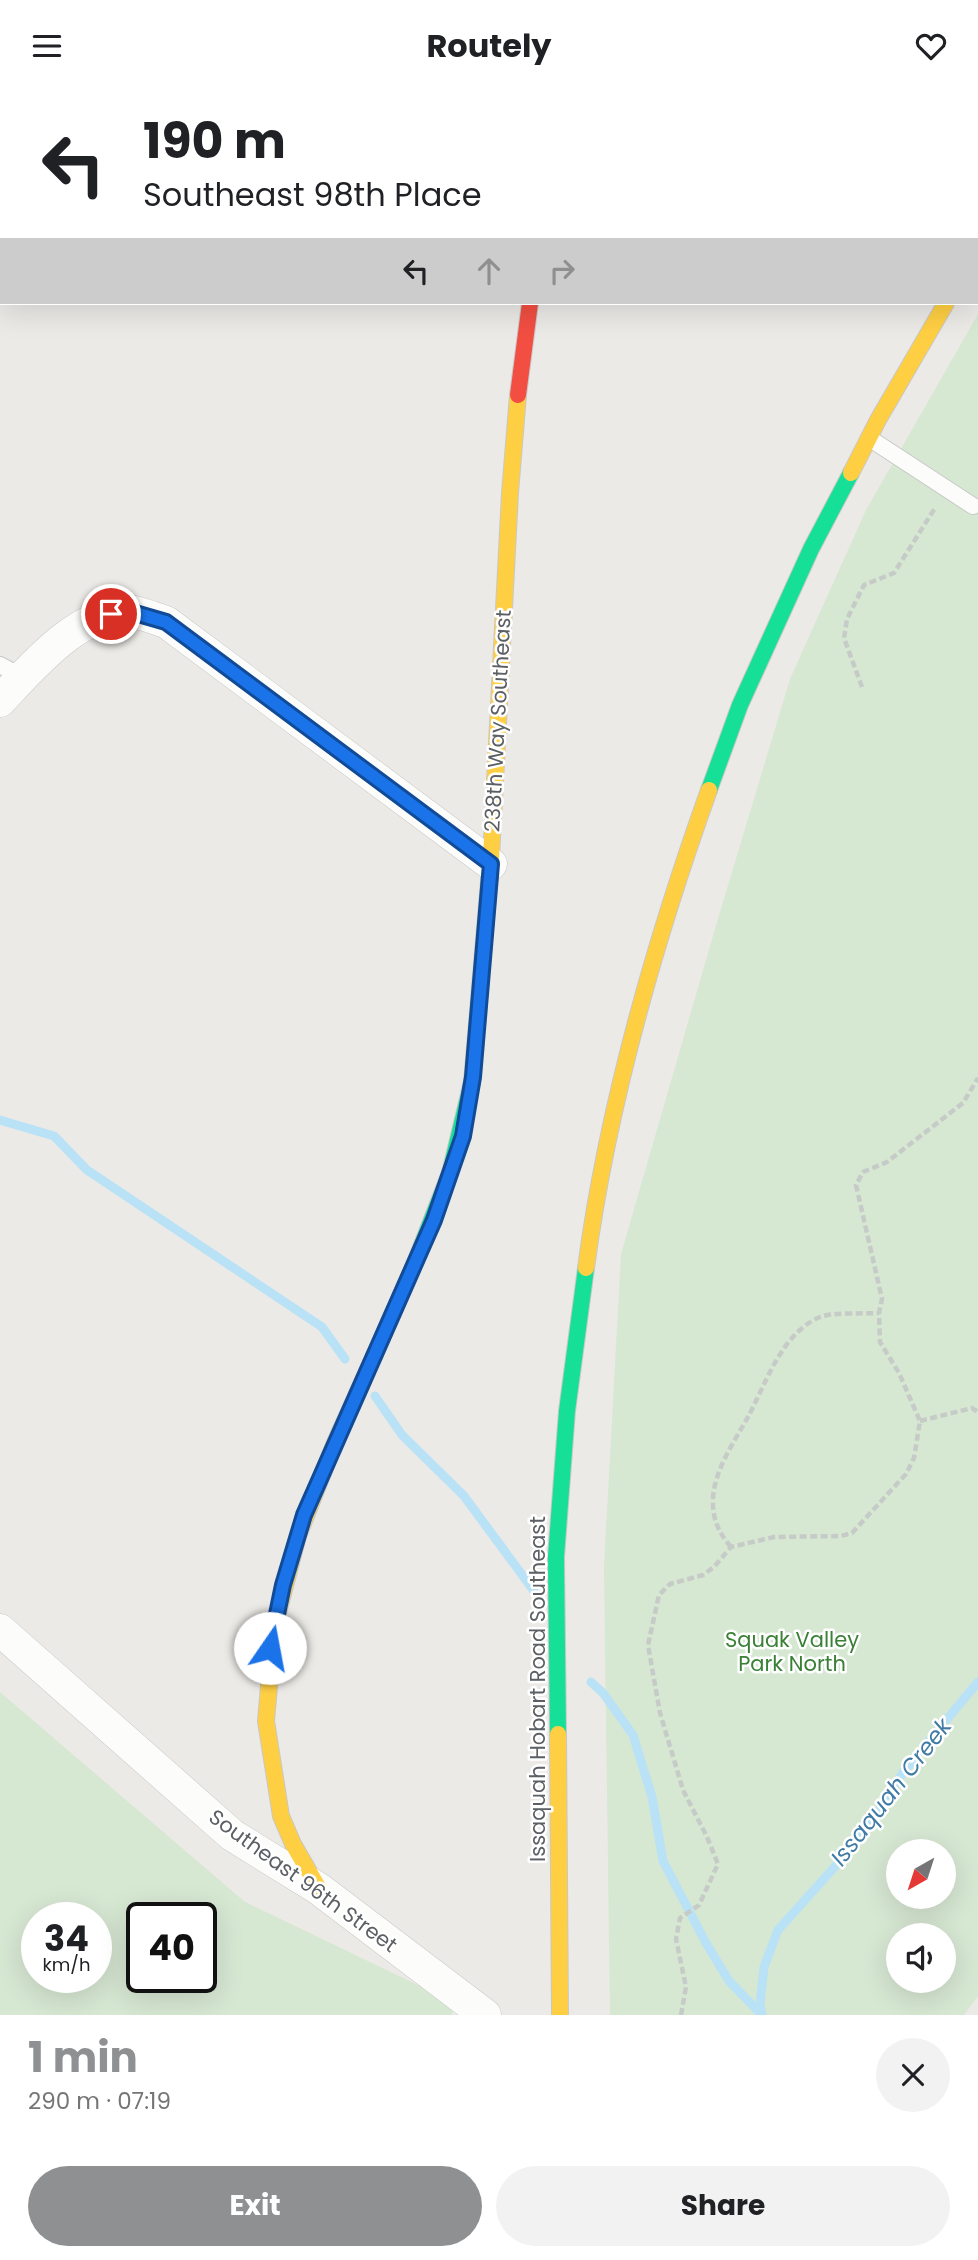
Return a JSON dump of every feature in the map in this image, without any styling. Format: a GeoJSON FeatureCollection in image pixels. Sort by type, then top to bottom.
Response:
{"type":"FeatureCollection","features":[{"type":"Feature","properties":{"kind":"main road","name":"238th Way Southeast"},"geometry":{"type":"LineString","coordinates":[[319,1889],[282,1821],[271,1774],[267,1721],[270,1648],[283,1585],[304,1515],[434,1220],[463,1136],[473,1077],[491,864],[513,446],[530,305]]}},
{"type":"Feature","properties":{"kind":"main road","name":"Issaquah Hobart Road Southeast"},"geometry":{"type":"LineString","coordinates":[[560,2015],[556,1557],[567,1411],[594,1208],[625,1070],[681,870],[740,705],[811,549],[869,438],[945,305]]}},
{"type":"Feature","properties":{"kind":"street"},"geometry":{"type":"LineString","coordinates":[[0,701],[11,671],[57,645],[83,625],[111,614],[135,613],[166,622],[491,864]]}},
{"type":"Feature","properties":{"kind":"street","name":"Southeast 96th Street"},"geometry":{"type":"LineString","coordinates":[[0,1630],[232,1835],[319,1889],[485,2015]]}},
{"type":"Feature","properties":{"kind":"lane"},"geometry":{"type":"LineString","coordinates":[[869,438],[973,506]]}},
{"type":"Feature","properties":{"kind":"path"},"geometry":{"type":"LineString","coordinates":[[862,687],[844,638],[846,619],[864,585],[894,573],[947,489]]}},
{"type":"Feature","properties":{"kind":"path"},"geometry":{"type":"LineString","coordinates":[[681,2015],[685,1987],[676,1939],[680,1918],[699,1905],[718,1864],[683,1790],[660,1713],[648,1645],[659,1595],[670,1584],[702,1575],[714,1567],[731,1547],[774,1537],[841,1536],[852,1533],[906,1474],[914,1458],[920,1421],[899,1373],[880,1342],[879,1313],[882,1299],[856,1185],[863,1172],[887,1162],[962,1103],[978,1079]]}},
{"type":"Feature","properties":{"kind":"path"},"geometry":{"type":"LineString","coordinates":[[731,1547],[714,1521],[713,1497],[719,1471],[771,1368],[799,1332],[822,1316],[879,1313]]}},
{"type":"Feature","properties":{"kind":"path"},"geometry":{"type":"LineString","coordinates":[[920,1421],[972,1408],[978,1412]]}},
{"type":"Feature","properties":{"kind":"green space","name":"Squak Valley Park North"},"geometry":{"type":"Polygon","coordinates":[[[978,314],[978,1996],[964,2015],[610,2015],[604,1567],[621,1254],[790,679],[866,510],[978,314]]]}},
{"type":"Feature","properties":{"kind":"green space"},"geometry":{"type":"Polygon","coordinates":[[[0,1692],[245,1902],[453,2002],[452,2015],[0,2015],[0,1692]]]}},
{"type":"Feature","properties":{"kind":"waterway"},"geometry":{"type":"LineString","coordinates":[[0,1120],[54,1136],[87,1170],[322,1327],[345,1359]]}},
{"type":"Feature","properties":{"kind":"waterway"},"geometry":{"type":"LineString","coordinates":[[375,1396],[402,1435],[464,1496],[534,1591]]}},
{"type":"Feature","properties":{"kind":"waterway"},"geometry":{"type":"LineString","coordinates":[[591,1682],[603,1693],[633,1735],[652,1797],[663,1861],[729,1981],[761,2014]]}},
{"type":"Feature","properties":{"kind":"waterway","name":"Issaquah Creek"},"geometry":{"type":"LineString","coordinates":[[762,2015],[760,2004],[764,1967],[778,1930],[859,1840],[904,1771],[978,1682]]}},
{"type":"Feature","properties":{"kind":"traffic: fast"},"geometry":{"type":"LineString","coordinates":[[709,790],[740,705],[811,549],[851,473]]}},
{"type":"Feature","properties":{"kind":"traffic: fast"},"geometry":{"type":"LineString","coordinates":[[375,1354],[415,1263],[450,1173],[472,1082],[491,858]]}},
{"type":"Feature","properties":{"kind":"traffic: fast"},"geometry":{"type":"LineString","coordinates":[[558,1734],[556,1557],[567,1411],[586,1268]]}},
{"type":"Feature","properties":{"kind":"traffic: slow"},"geometry":{"type":"LineString","coordinates":[[851,473],[878,420],[945,305]]}},
{"type":"Feature","properties":{"kind":"traffic: slow"},"geometry":{"type":"LineString","coordinates":[[491,858],[510,493],[518,395]]}},
{"type":"Feature","properties":{"kind":"traffic: slow"},"geometry":{"type":"LineString","coordinates":[[586,1268],[606,1147],[635,1026],[670,906],[709,790]]}},
{"type":"Feature","properties":{"kind":"traffic: slow"},"geometry":{"type":"LineString","coordinates":[[319,1889],[293,1844],[281,1816],[266,1721],[274,1628],[298,1536],[334,1445],[375,1354]]}},
{"type":"Feature","properties":{"kind":"traffic: slow"},"geometry":{"type":"LineString","coordinates":[[558,1734],[560,2015]]}},
{"type":"Feature","properties":{"kind":"traffic: jam"},"geometry":{"type":"LineString","coordinates":[[518,395],[530,305]]}},
{"type":"Feature","properties":{"kind":"route"},"geometry":{"type":"LineString","coordinates":[[111,614],[135,613],[166,622],[491,864],[473,1077],[463,1136],[434,1220],[304,1515],[283,1585],[270,1648]]}}]}
